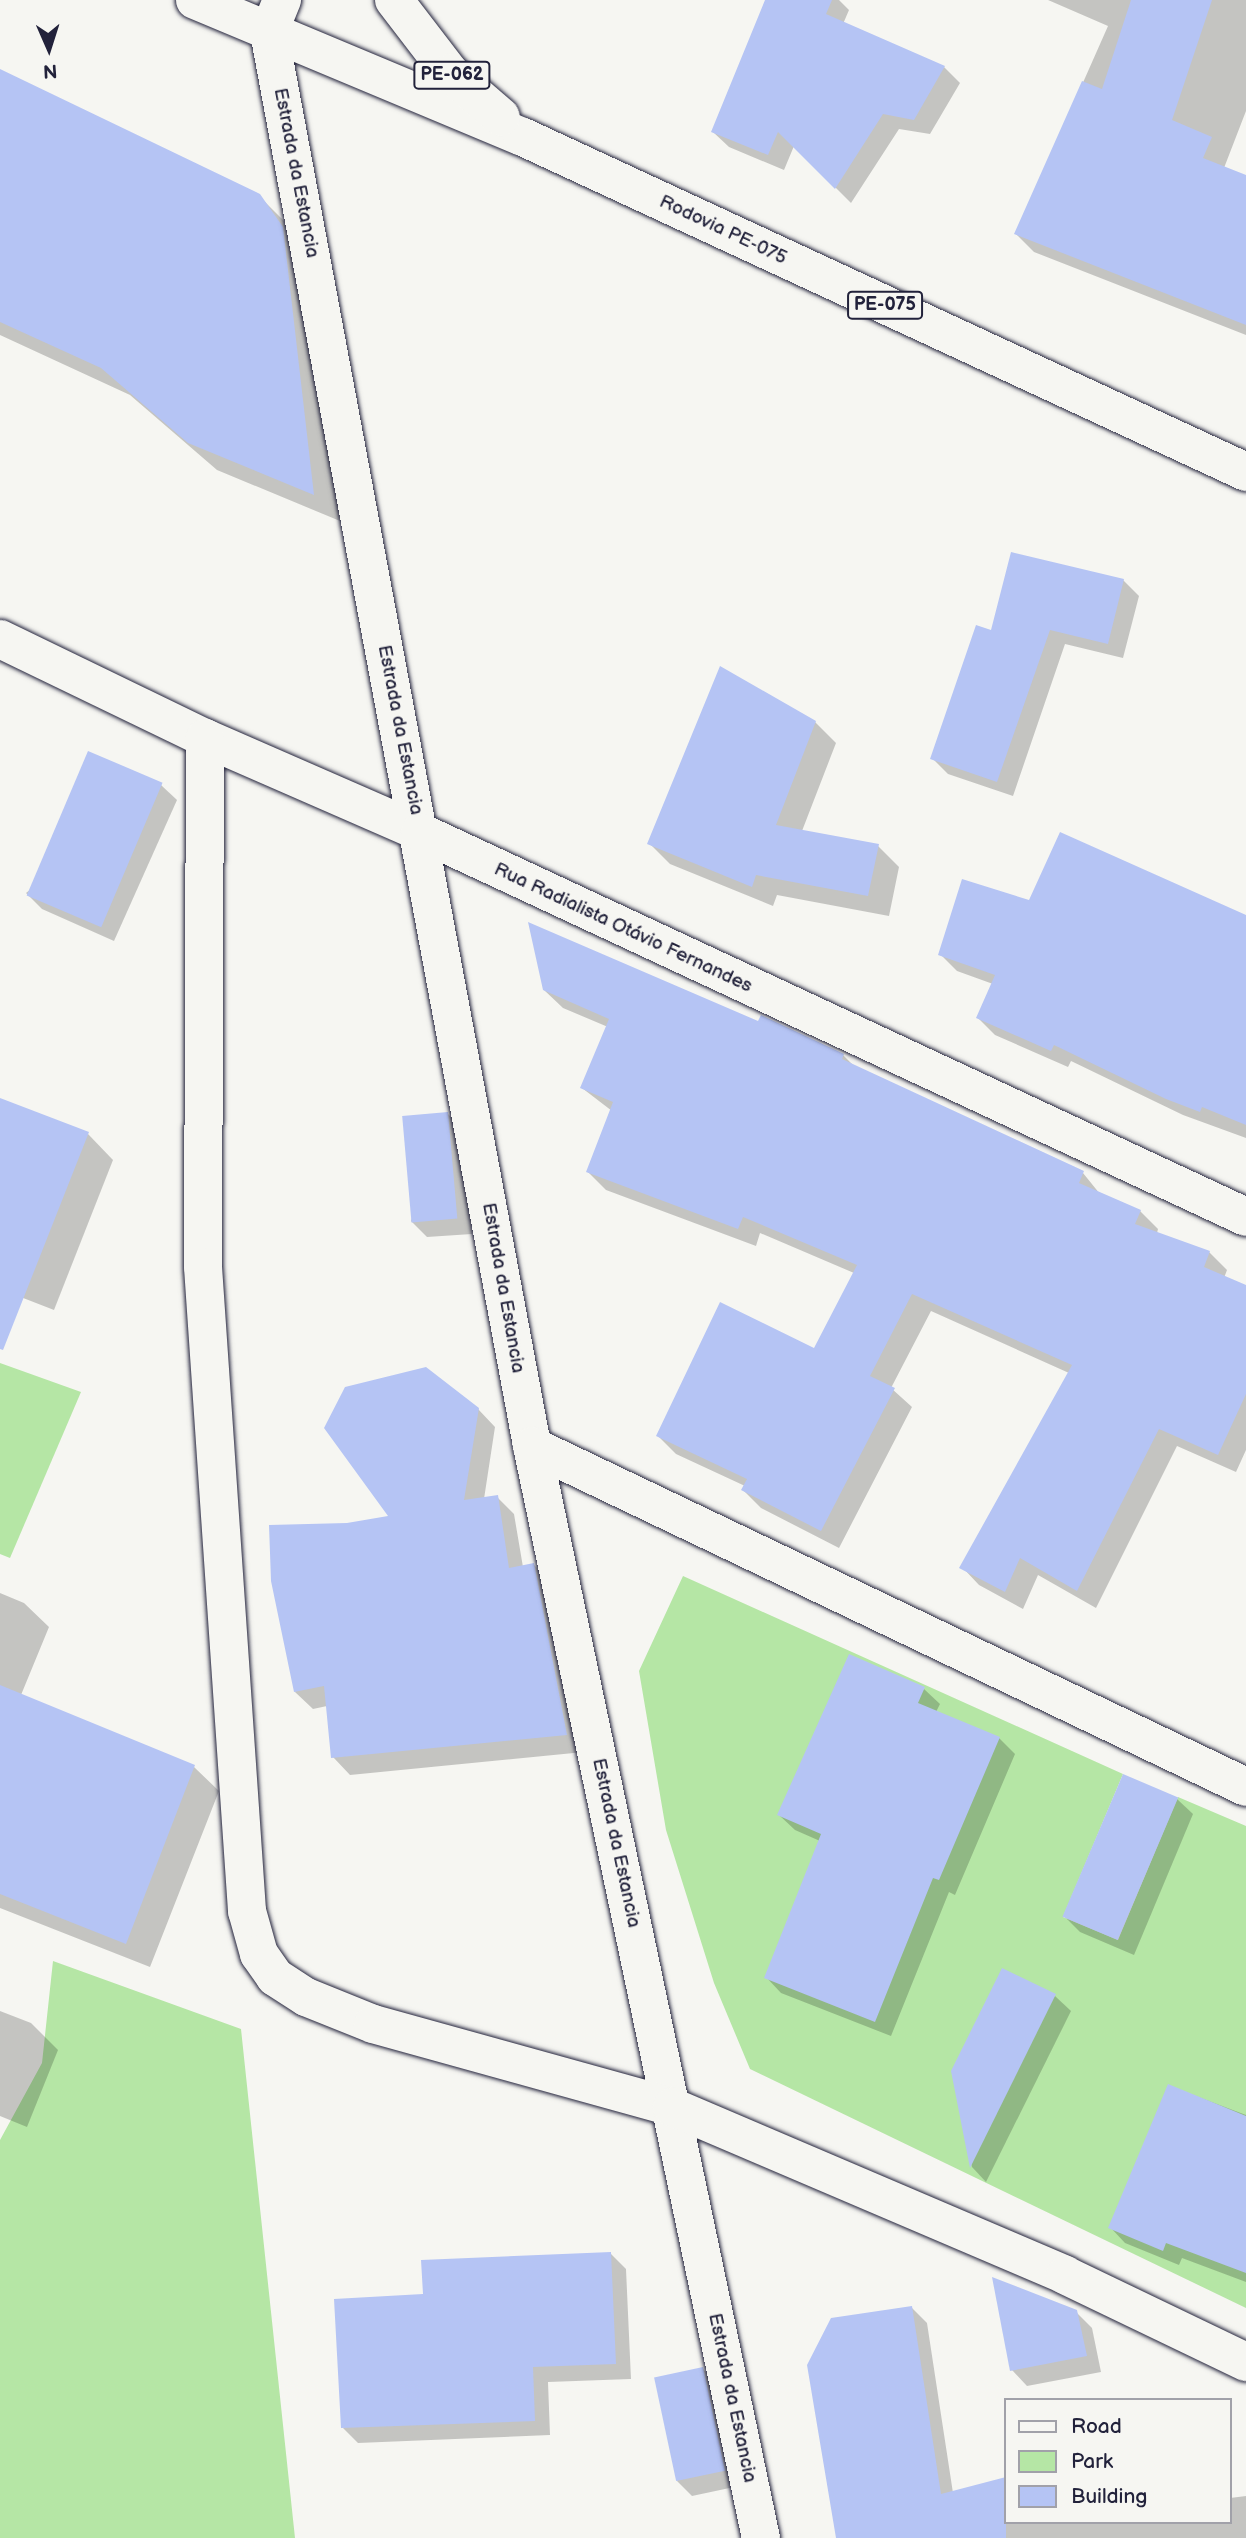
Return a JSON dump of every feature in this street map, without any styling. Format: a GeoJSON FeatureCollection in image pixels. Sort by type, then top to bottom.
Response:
{"type":"FeatureCollection","features":[{"type":"Feature","properties":{"kind":"street","name":"Rodovia PE-075"},"geometry":{"type":"LineString","coordinates":[[195,0],[275,16],[523,137],[1246,472]]}},
{"type":"Feature","properties":{"kind":"street"},"geometry":{"type":"LineString","coordinates":[[245,0],[275,16]]}},
{"type":"Feature","properties":{"kind":"street","name":"PE-062"},"geometry":{"type":"LineString","coordinates":[[394,0],[450,73],[523,137]]}},
{"type":"Feature","properties":{"kind":"street","name":"Estrada da Estancia"},"geometry":{"type":"LineString","coordinates":[[275,16],[532,1446],[761,2538]]}},
{"type":"Feature","properties":{"kind":"street","name":"Rua Radialista Otávio Fernandes"},"geometry":{"type":"LineString","coordinates":[[0,639],[205,738],[420,832],[1246,1217]]}},
{"type":"Feature","properties":{"kind":"street"},"geometry":{"type":"LineString","coordinates":[[205,738],[203,1267],[247,1911],[259,1954],[275,1977],[306,1997],[373,2024],[672,2107],[1065,2275],[1246,2362]]}},
{"type":"Feature","properties":{"kind":"street"},"geometry":{"type":"LineString","coordinates":[[532,1446],[1246,1787]]}},
{"type":"Feature","properties":{"kind":"green space"},"geometry":{"type":"Polygon","coordinates":[[[0,1363],[81,1392],[10,1558],[0,1554],[0,1363]]]}},
{"type":"Feature","properties":{"kind":"green space"},"geometry":{"type":"Polygon","coordinates":[[[683,1576],[1123,1774],[1063,1917],[1118,1940],[1178,1797],[1246,1826],[1246,2308],[750,2069],[714,1983],[666,1830],[639,1671],[683,1576]]]}},
{"type":"Feature","properties":{"kind":"green space"},"geometry":{"type":"Polygon","coordinates":[[[53,1961],[241,2029],[295,2538],[0,2538],[0,2140],[42,2063],[53,1961]]]}},
{"type":"Feature","properties":{"kind":"building"},"geometry":{"type":"Polygon","coordinates":[[[765,0],[832,0],[826,14],[945,66],[914,120],[883,114],[835,189],[778,132],[768,155],[711,132],[765,0]]]}},
{"type":"Feature","properties":{"kind":"building"},"geometry":{"type":"Polygon","coordinates":[[[1131,0],[1212,0],[1172,120],[1212,137],[1203,158],[1246,175],[1246,325],[1014,234],[1082,81],[1102,89],[1131,0]]]}},
{"type":"Feature","properties":{"kind":"building"},"geometry":{"type":"Polygon","coordinates":[[[0,69],[260,194],[283,227],[314,495],[188,443],[101,368],[0,322],[0,69]]]}},
{"type":"Feature","properties":{"kind":"building"},"geometry":{"type":"Polygon","coordinates":[[[1011,552],[1124,579],[1108,644],[1050,630],[997,782],[930,759],[976,625],[991,630],[1011,552]]]}},
{"type":"Feature","properties":{"kind":"building"},"geometry":{"type":"Polygon","coordinates":[[[720,666],[816,721],[776,825],[879,844],[868,896],[756,875],[752,887],[647,844],[720,666]]]}},
{"type":"Feature","properties":{"kind":"building"},"geometry":{"type":"Polygon","coordinates":[[[88,751],[163,783],[101,927],[27,896],[88,751]]]}},
{"type":"Feature","properties":{"kind":"building"},"geometry":{"type":"Polygon","coordinates":[[[1060,832],[1246,915],[1246,1125],[1202,1107],[1200,1112],[1166,1099],[1054,1045],[1051,1051],[976,1018],[995,975],[938,955],[962,879],[1029,900],[1060,832]]]}},
{"type":"Feature","properties":{"kind":"building"},"geometry":{"type":"Polygon","coordinates":[[[528,922],[758,1021],[761,1015],[844,1054],[842,1059],[1084,1171],[1079,1183],[1141,1210],[1135,1224],[1210,1251],[1204,1267],[1246,1285],[1246,1394],[1218,1455],[1159,1429],[1077,1591],[1020,1558],[1005,1592],[959,1568],[1072,1365],[912,1294],[870,1376],[895,1388],[821,1531],[741,1490],[747,1479],[656,1436],[720,1302],[814,1348],[857,1265],[743,1217],[738,1229],[586,1172],[613,1102],[580,1088],[609,1019],[543,990],[528,922]]]}},
{"type":"Feature","properties":{"kind":"building"},"geometry":{"type":"Polygon","coordinates":[[[0,1098],[89,1132],[3,1350],[0,1349],[0,1098]]]}},
{"type":"Feature","properties":{"kind":"building"},"geometry":{"type":"Polygon","coordinates":[[[448,1112],[457,1219],[412,1223],[402,1116],[448,1112]]]}},
{"type":"Feature","properties":{"kind":"building"},"geometry":{"type":"Polygon","coordinates":[[[426,1367],[479,1408],[464,1500],[498,1495],[509,1568],[534,1563],[567,1735],[331,1758],[324,1686],[294,1692],[271,1581],[269,1525],[347,1523],[388,1516],[324,1428],[345,1387],[426,1367]]]}},
{"type":"Feature","properties":{"kind":"building"},"geometry":{"type":"Polygon","coordinates":[[[849,1654],[925,1687],[918,1703],[1000,1737],[939,1880],[933,1878],[875,2022],[764,1978],[821,1834],[777,1815],[849,1654]]]}},
{"type":"Feature","properties":{"kind":"building"},"geometry":{"type":"Polygon","coordinates":[[[0,1685],[195,1765],[126,1944],[0,1894],[0,1685]]]}},
{"type":"Feature","properties":{"kind":"building"},"geometry":{"type":"Polygon","coordinates":[[[1123,1774],[1178,1797],[1118,1940],[1062,1917],[1123,1774]]]}},
{"type":"Feature","properties":{"kind":"building"},"geometry":{"type":"Polygon","coordinates":[[[1002,1968],[1056,1994],[970,2168],[951,2071],[1002,1968]]]}},
{"type":"Feature","properties":{"kind":"building"},"geometry":{"type":"Polygon","coordinates":[[[1168,2084],[1246,2116],[1246,2273],[1166,2243],[1163,2251],[1108,2228],[1168,2084]]]}},
{"type":"Feature","properties":{"kind":"building"},"geometry":{"type":"Polygon","coordinates":[[[611,2252],[616,2364],[533,2367],[535,2421],[341,2428],[334,2299],[423,2294],[421,2260],[611,2252]]]}},
{"type":"Feature","properties":{"kind":"building"},"geometry":{"type":"Polygon","coordinates":[[[992,2277],[1077,2310],[1087,2356],[1010,2371],[992,2277]]]}},
{"type":"Feature","properties":{"kind":"building"},"geometry":{"type":"Polygon","coordinates":[[[912,2306],[941,2494],[1004,2478],[1006,2538],[836,2538],[807,2365],[831,2318],[912,2306]]]}},
{"type":"Feature","properties":{"kind":"building"},"geometry":{"type":"Polygon","coordinates":[[[703,2367],[725,2471],[676,2481],[654,2377],[703,2367]]]}}]}
